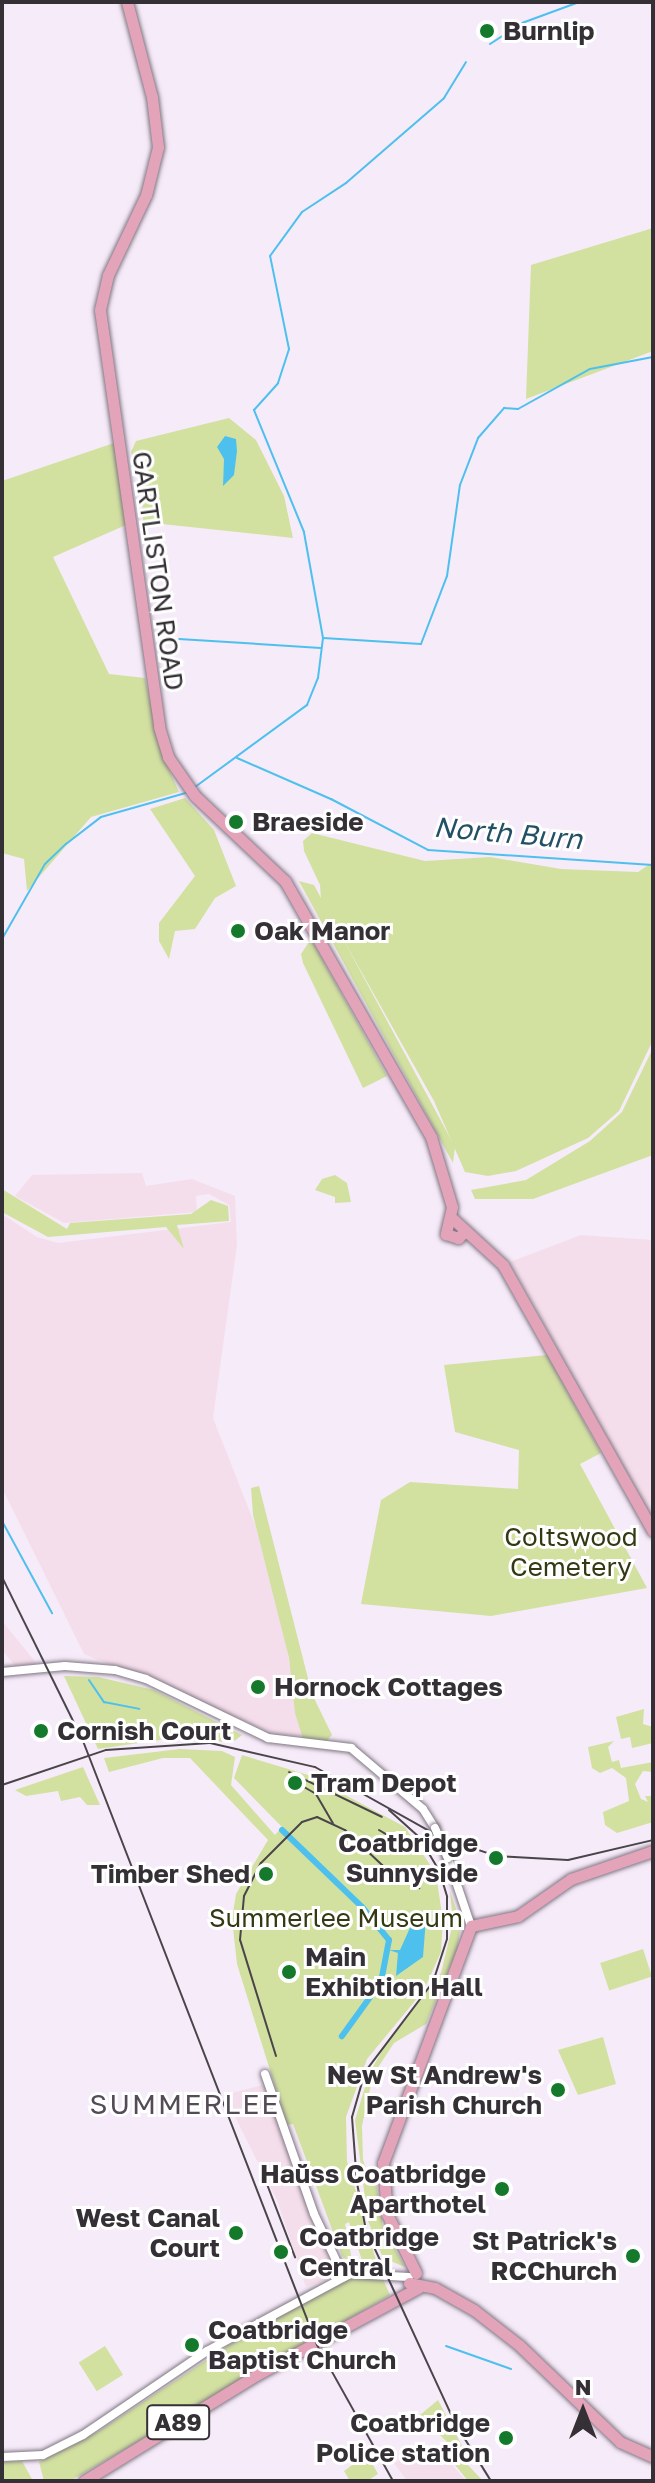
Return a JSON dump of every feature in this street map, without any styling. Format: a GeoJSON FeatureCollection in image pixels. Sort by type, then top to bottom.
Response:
{"type":"FeatureCollection","features":[{"type":"Feature","properties":{"kind":"main road","name":"GARTLISTON ROAD"},"geometry":{"type":"LineString","coordinates":[[127,2],[152,97],[158,147],[146,195],[103,292],[102,352],[159,727],[168,757],[195,796],[285,881],[431,1137],[448,1182],[453,1219],[463,1223],[464,1232],[503,1265],[653,1531]]}},
{"type":"Feature","properties":{"kind":"main road"},"geometry":{"type":"LineString","coordinates":[[653,1851],[571,1879],[518,1916],[471,1926],[383,2163],[387,2214],[416,2281],[438,2283],[519,2345],[620,2442],[653,2457]]}},
{"type":"Feature","properties":{"kind":"main road","name":"A89"},"geometry":{"type":"LineString","coordinates":[[84,2481],[258,2374],[391,2303],[416,2281]]}},
{"type":"Feature","properties":{"kind":"street"},"geometry":{"type":"LineString","coordinates":[[2,1672],[65,1666],[115,1670],[146,1679],[247,1730],[302,1743],[351,1748],[423,1809],[448,1858],[471,1926]]}},
{"type":"Feature","properties":{"kind":"street"},"geometry":{"type":"LineString","coordinates":[[265,2074],[314,2214],[344,2277]]}},
{"type":"Feature","properties":{"kind":"street"},"geometry":{"type":"LineString","coordinates":[[2,2457],[49,2452],[107,2422],[218,2345],[358,2271],[416,2281]]}},
{"type":"Feature","properties":{"kind":"shaded area"},"geometry":{"type":"Polygon","coordinates":[[[142,1173],[146,1186],[192,1179],[235,1196],[237,1245],[213,1418],[274,1573],[302,1736],[275,1734],[84,1654],[2,1488],[2,1214],[37,1237],[58,1243],[231,1222],[229,1205],[209,1194],[196,1196],[197,1212],[64,1223],[15,1196],[32,1175],[142,1173]]]}},
{"type":"Feature","properties":{"kind":"shaded area"},"geometry":{"type":"Polygon","coordinates":[[[581,1235],[653,1240],[653,1520],[510,1262],[581,1235]]]}},
{"type":"Feature","properties":{"kind":"shaded area"},"geometry":{"type":"Polygon","coordinates":[[[2,1621],[38,1665],[15,1666],[2,1650],[2,1621]]]}},
{"type":"Feature","properties":{"kind":"shaded area"},"geometry":{"type":"Polygon","coordinates":[[[267,2084],[332,2255],[325,2280],[306,2287],[277,2200],[224,2095],[267,2084]]]}},
{"type":"Feature","properties":{"kind":"shaded area"},"geometry":{"type":"Polygon","coordinates":[[[428,2446],[441,2452],[466,2481],[407,2481],[394,2463],[428,2446]]]}},
{"type":"Feature","properties":{"kind":"green space"},"geometry":{"type":"Polygon","coordinates":[[[653,228],[653,351],[526,399],[531,265],[653,228]]]}},
{"type":"Feature","properties":{"kind":"green space"},"geometry":{"type":"Polygon","coordinates":[[[229,418],[256,440],[284,496],[293,538],[143,522],[142,487],[131,452],[136,441],[229,418]]]}},
{"type":"Feature","properties":{"kind":"green space"},"geometry":{"type":"Polygon","coordinates":[[[114,443],[126,525],[53,557],[109,674],[145,678],[162,754],[179,792],[91,817],[27,891],[24,859],[2,853],[2,481],[114,443]]]}},
{"type":"Feature","properties":{"kind":"green space"},"geometry":{"type":"Polygon","coordinates":[[[185,798],[214,830],[236,886],[215,898],[195,929],[175,931],[169,959],[159,941],[159,923],[195,876],[150,809],[185,798]]]}},
{"type":"Feature","properties":{"kind":"green space"},"geometry":{"type":"Polygon","coordinates":[[[312,833],[425,861],[490,857],[561,869],[638,872],[653,862],[653,1040],[619,1111],[588,1138],[516,1171],[488,1176],[465,1172],[434,1101],[321,900],[320,885],[304,851],[303,841],[312,833]]]}},
{"type":"Feature","properties":{"kind":"green space"},"geometry":{"type":"Polygon","coordinates":[[[299,881],[314,885],[455,1147],[453,1163],[299,881]]]}},
{"type":"Feature","properties":{"kind":"green space"},"geometry":{"type":"Polygon","coordinates":[[[311,939],[387,1076],[363,1088],[303,963],[301,954],[311,939]]]}},
{"type":"Feature","properties":{"kind":"green space"},"geometry":{"type":"Polygon","coordinates":[[[653,1048],[653,1155],[533,1199],[475,1199],[471,1190],[526,1180],[590,1141],[622,1112],[653,1048]]]}},
{"type":"Feature","properties":{"kind":"green space"},"geometry":{"type":"Polygon","coordinates":[[[335,1175],[347,1183],[351,1202],[335,1203],[335,1197],[315,1190],[322,1179],[335,1175]]]}},
{"type":"Feature","properties":{"kind":"green space"},"geometry":{"type":"Polygon","coordinates":[[[2,1189],[67,1229],[70,1223],[191,1214],[211,1200],[228,1206],[229,1221],[177,1225],[184,1249],[166,1227],[48,1237],[2,1212],[2,1189]]]}},
{"type":"Feature","properties":{"kind":"green space","name":"Coltswood Cemetery"},"geometry":{"type":"Polygon","coordinates":[[[547,1355],[601,1453],[580,1464],[647,1588],[491,1616],[361,1604],[381,1500],[410,1482],[518,1489],[519,1450],[455,1432],[444,1365],[547,1355]]]}},
{"type":"Feature","properties":{"kind":"green space"},"geometry":{"type":"Polygon","coordinates":[[[259,1486],[312,1694],[332,1735],[327,1741],[303,1739],[295,1713],[289,1658],[253,1515],[251,1488],[259,1486]]]}},
{"type":"Feature","properties":{"kind":"green space"},"geometry":{"type":"Polygon","coordinates":[[[64,1676],[98,1677],[154,1690],[242,1735],[233,1742],[166,1739],[98,1749],[64,1676]]]}},
{"type":"Feature","properties":{"kind":"green space"},"geometry":{"type":"Polygon","coordinates":[[[644,1709],[643,1724],[653,1727],[653,1743],[632,1748],[630,1737],[621,1739],[616,1717],[644,1709]]]}},
{"type":"Feature","properties":{"kind":"green space"},"geometry":{"type":"Polygon","coordinates":[[[614,1741],[608,1747],[612,1762],[619,1760],[621,1768],[653,1762],[653,1772],[643,1771],[635,1784],[641,1799],[648,1802],[645,1796],[653,1796],[653,1822],[617,1833],[605,1825],[603,1812],[629,1801],[626,1778],[612,1768],[600,1773],[592,1768],[588,1747],[614,1741]]]}},
{"type":"Feature","properties":{"kind":"green space","name":"Summerlee Museum"},"geometry":{"type":"Polygon","coordinates":[[[180,1749],[222,1751],[235,1757],[231,1785],[275,1835],[282,1827],[234,1778],[242,1755],[308,1775],[405,1827],[436,1874],[443,1921],[441,1952],[424,1990],[367,2059],[346,2117],[347,2161],[378,2267],[364,2266],[349,2222],[345,2224],[353,2265],[342,2256],[293,2124],[287,2125],[237,1964],[232,1919],[236,1894],[268,1840],[190,1758],[163,1758],[109,1772],[104,1758],[180,1749]]]}},
{"type":"Feature","properties":{"kind":"green space"},"geometry":{"type":"Polygon","coordinates":[[[83,1767],[100,1805],[87,1805],[80,1797],[61,1801],[58,1791],[26,1796],[15,1790],[83,1767]]]}},
{"type":"Feature","properties":{"kind":"green space"},"geometry":{"type":"Polygon","coordinates":[[[450,1891],[461,1924],[457,1950],[426,2024],[394,2043],[373,2075],[362,2126],[363,2160],[366,2168],[374,2169],[383,2227],[405,2267],[383,2258],[368,2221],[355,2120],[369,2074],[387,2042],[441,1973],[453,1923],[450,1891]]]}},
{"type":"Feature","properties":{"kind":"green space"},"geometry":{"type":"Polygon","coordinates":[[[643,1949],[652,1977],[609,1990],[600,1963],[643,1949]]]}},
{"type":"Feature","properties":{"kind":"green space"},"geometry":{"type":"Polygon","coordinates":[[[603,2037],[616,2084],[578,2095],[558,2050],[603,2037]]]}},
{"type":"Feature","properties":{"kind":"green space"},"geometry":{"type":"Polygon","coordinates":[[[351,2277],[383,2279],[390,2295],[70,2481],[44,2481],[39,2462],[99,2431],[249,2332],[351,2277]]]}},
{"type":"Feature","properties":{"kind":"green space"},"geometry":{"type":"Polygon","coordinates":[[[105,2346],[123,2375],[97,2391],[79,2362],[105,2346]]]}},
{"type":"Feature","properties":{"kind":"green space"},"geometry":{"type":"Polygon","coordinates":[[[438,2400],[470,2461],[453,2449],[483,2481],[468,2481],[443,2450],[449,2444],[420,2415],[438,2400]]]}},
{"type":"Feature","properties":{"kind":"green space"},"geometry":{"type":"Polygon","coordinates":[[[367,2454],[378,2474],[367,2481],[350,2481],[344,2471],[367,2454]]]}},
{"type":"Feature","properties":{"kind":"green space"},"geometry":{"type":"Polygon","coordinates":[[[22,2461],[33,2481],[2,2481],[2,2462],[22,2461]]]}},
{"type":"Feature","properties":{"kind":"water"},"geometry":{"type":"Polygon","coordinates":[[[225,436],[236,439],[237,451],[234,475],[223,486],[224,459],[217,447],[225,436]]]}},
{"type":"Feature","properties":{"kind":"water"},"geometry":{"type":"Polygon","coordinates":[[[426,1918],[423,1957],[396,1976],[398,1953],[389,1950],[400,1950],[413,1921],[426,1918]]]}},
{"type":"Feature","properties":{"kind":"waterway"},"geometry":{"type":"LineString","coordinates":[[490,44],[522,23],[579,2]]}},
{"type":"Feature","properties":{"kind":"waterway"},"geometry":{"type":"LineString","coordinates":[[195,787],[307,705],[318,678],[323,638],[304,532],[254,410],[278,383],[289,349],[270,256],[302,212],[346,183],[444,98],[466,62]]}},
{"type":"Feature","properties":{"kind":"waterway"},"geometry":{"type":"LineString","coordinates":[[323,638],[421,644],[447,576],[460,485],[478,438],[504,408],[518,409],[590,369],[653,357]]}},
{"type":"Feature","properties":{"kind":"waterway"},"geometry":{"type":"LineString","coordinates":[[179,639],[321,648]]}},
{"type":"Feature","properties":{"kind":"waterway","name":"North Burn"},"geometry":{"type":"LineString","coordinates":[[237,758],[331,799],[428,850],[653,865]]}},
{"type":"Feature","properties":{"kind":"waterway"},"geometry":{"type":"LineString","coordinates":[[2,939],[45,864],[66,844],[101,817],[186,793]]}},
{"type":"Feature","properties":{"kind":"waterway"},"geometry":{"type":"LineString","coordinates":[[2,1521],[52,1613]]}},
{"type":"Feature","properties":{"kind":"waterway"},"geometry":{"type":"LineString","coordinates":[[89,1680],[104,1702],[139,1709]]}},
{"type":"Feature","properties":{"kind":"waterway"},"geometry":{"type":"LineString","coordinates":[[282,1830],[363,1908],[389,1940],[381,1982],[342,2036]]}},
{"type":"Feature","properties":{"kind":"waterway"},"geometry":{"type":"LineString","coordinates":[[446,2346],[511,2369]]}},
{"type":"Feature","properties":{"kind":"tram line"},"geometry":{"type":"LineString","coordinates":[[304,1787],[316,1794],[333,1823]]}},
{"type":"Feature","properties":{"kind":"tram line"},"geometry":{"type":"LineString","coordinates":[[276,2056],[240,1940],[244,1896],[261,1863],[302,1822],[317,1817],[345,1830],[382,1865],[419,1888]]}},
{"type":"Feature","properties":{"kind":"railway"},"geometry":{"type":"LineString","coordinates":[[2,1577],[83,1741],[317,2345],[393,2481]]}},
{"type":"Feature","properties":{"kind":"railway"},"geometry":{"type":"LineString","coordinates":[[2,1785],[106,1750],[210,1743],[315,1767],[440,1837],[496,1856],[568,1860],[653,1840]]}},
{"type":"Feature","properties":{"kind":"railway"},"geometry":{"type":"LineString","coordinates":[[289,1772],[382,1817]]}},
{"type":"Feature","properties":{"kind":"railway"},"geometry":{"type":"LineString","coordinates":[[389,1810],[419,1837],[439,1870],[447,1897],[447,1939],[433,1982],[365,2072],[352,2117],[357,2183],[366,2230],[455,2423],[491,2481]]}},
{"type":"Feature","properties":{"kind":"railway"},"geometry":{"type":"LineString","coordinates":[[379,1830],[389,1836]]}},
{"type":"Feature","properties":{"kind":"railway"},"geometry":{"type":"LineString","coordinates":[[265,2179],[295,2257]]}},
{"type":"Feature","properties":{"kind":"place","name":"Burnlip"},"geometry":{"type":"Point","coordinates":[487,31]}},
{"type":"Feature","properties":{"kind":"place","name":"Braeside"},"geometry":{"type":"Point","coordinates":[236,822]}},
{"type":"Feature","properties":{"kind":"place","name":"Oak Manor"},"geometry":{"type":"Point","coordinates":[238,931]}},
{"type":"Feature","properties":{"kind":"place","name":"Hornock Cottages"},"geometry":{"type":"Point","coordinates":[258,1687]}},
{"type":"Feature","properties":{"kind":"place","name":"Cornish Court"},"geometry":{"type":"Point","coordinates":[41,1731]}},
{"type":"Feature","properties":{"kind":"place","name":"Tram Depot"},"geometry":{"type":"Point","coordinates":[295,1783]}},
{"type":"Feature","properties":{"kind":"place","name":"Coatbridge Sunnyside"},"geometry":{"type":"Point","coordinates":[496,1858]}},
{"type":"Feature","properties":{"kind":"place","name":"Timber Shed"},"geometry":{"type":"Point","coordinates":[266,1874]}},
{"type":"Feature","properties":{"kind":"place","name":"Main Exhibtion Hall"},"geometry":{"type":"Point","coordinates":[289,1972]}},
{"type":"Feature","properties":{"kind":"place","name":"New St Andrew's Parish Church"},"geometry":{"type":"Point","coordinates":[558,2090]}},
{"type":"Feature","properties":{"kind":"place","name":"Haŭss Coatbridge Aparthotel"},"geometry":{"type":"Point","coordinates":[502,2189]}},
{"type":"Feature","properties":{"kind":"place","name":"West Canal Court"},"geometry":{"type":"Point","coordinates":[236,2233]}},
{"type":"Feature","properties":{"kind":"place","name":"Coatbridge Central"},"geometry":{"type":"Point","coordinates":[281,2252]}},
{"type":"Feature","properties":{"kind":"place","name":"St Patrick's RCChurch"},"geometry":{"type":"Point","coordinates":[633,2256]}},
{"type":"Feature","properties":{"kind":"place","name":"Coatbridge Baptist Church"},"geometry":{"type":"Point","coordinates":[192,2345]}},
{"type":"Feature","properties":{"kind":"place","name":"Coatbridge Police station"},"geometry":{"type":"Point","coordinates":[506,2438]}},
{"type":"Feature","properties":{"kind":"district","name":"SUMMERLEE"},"geometry":{"type":"Point","coordinates":[185,2104]}}]}
